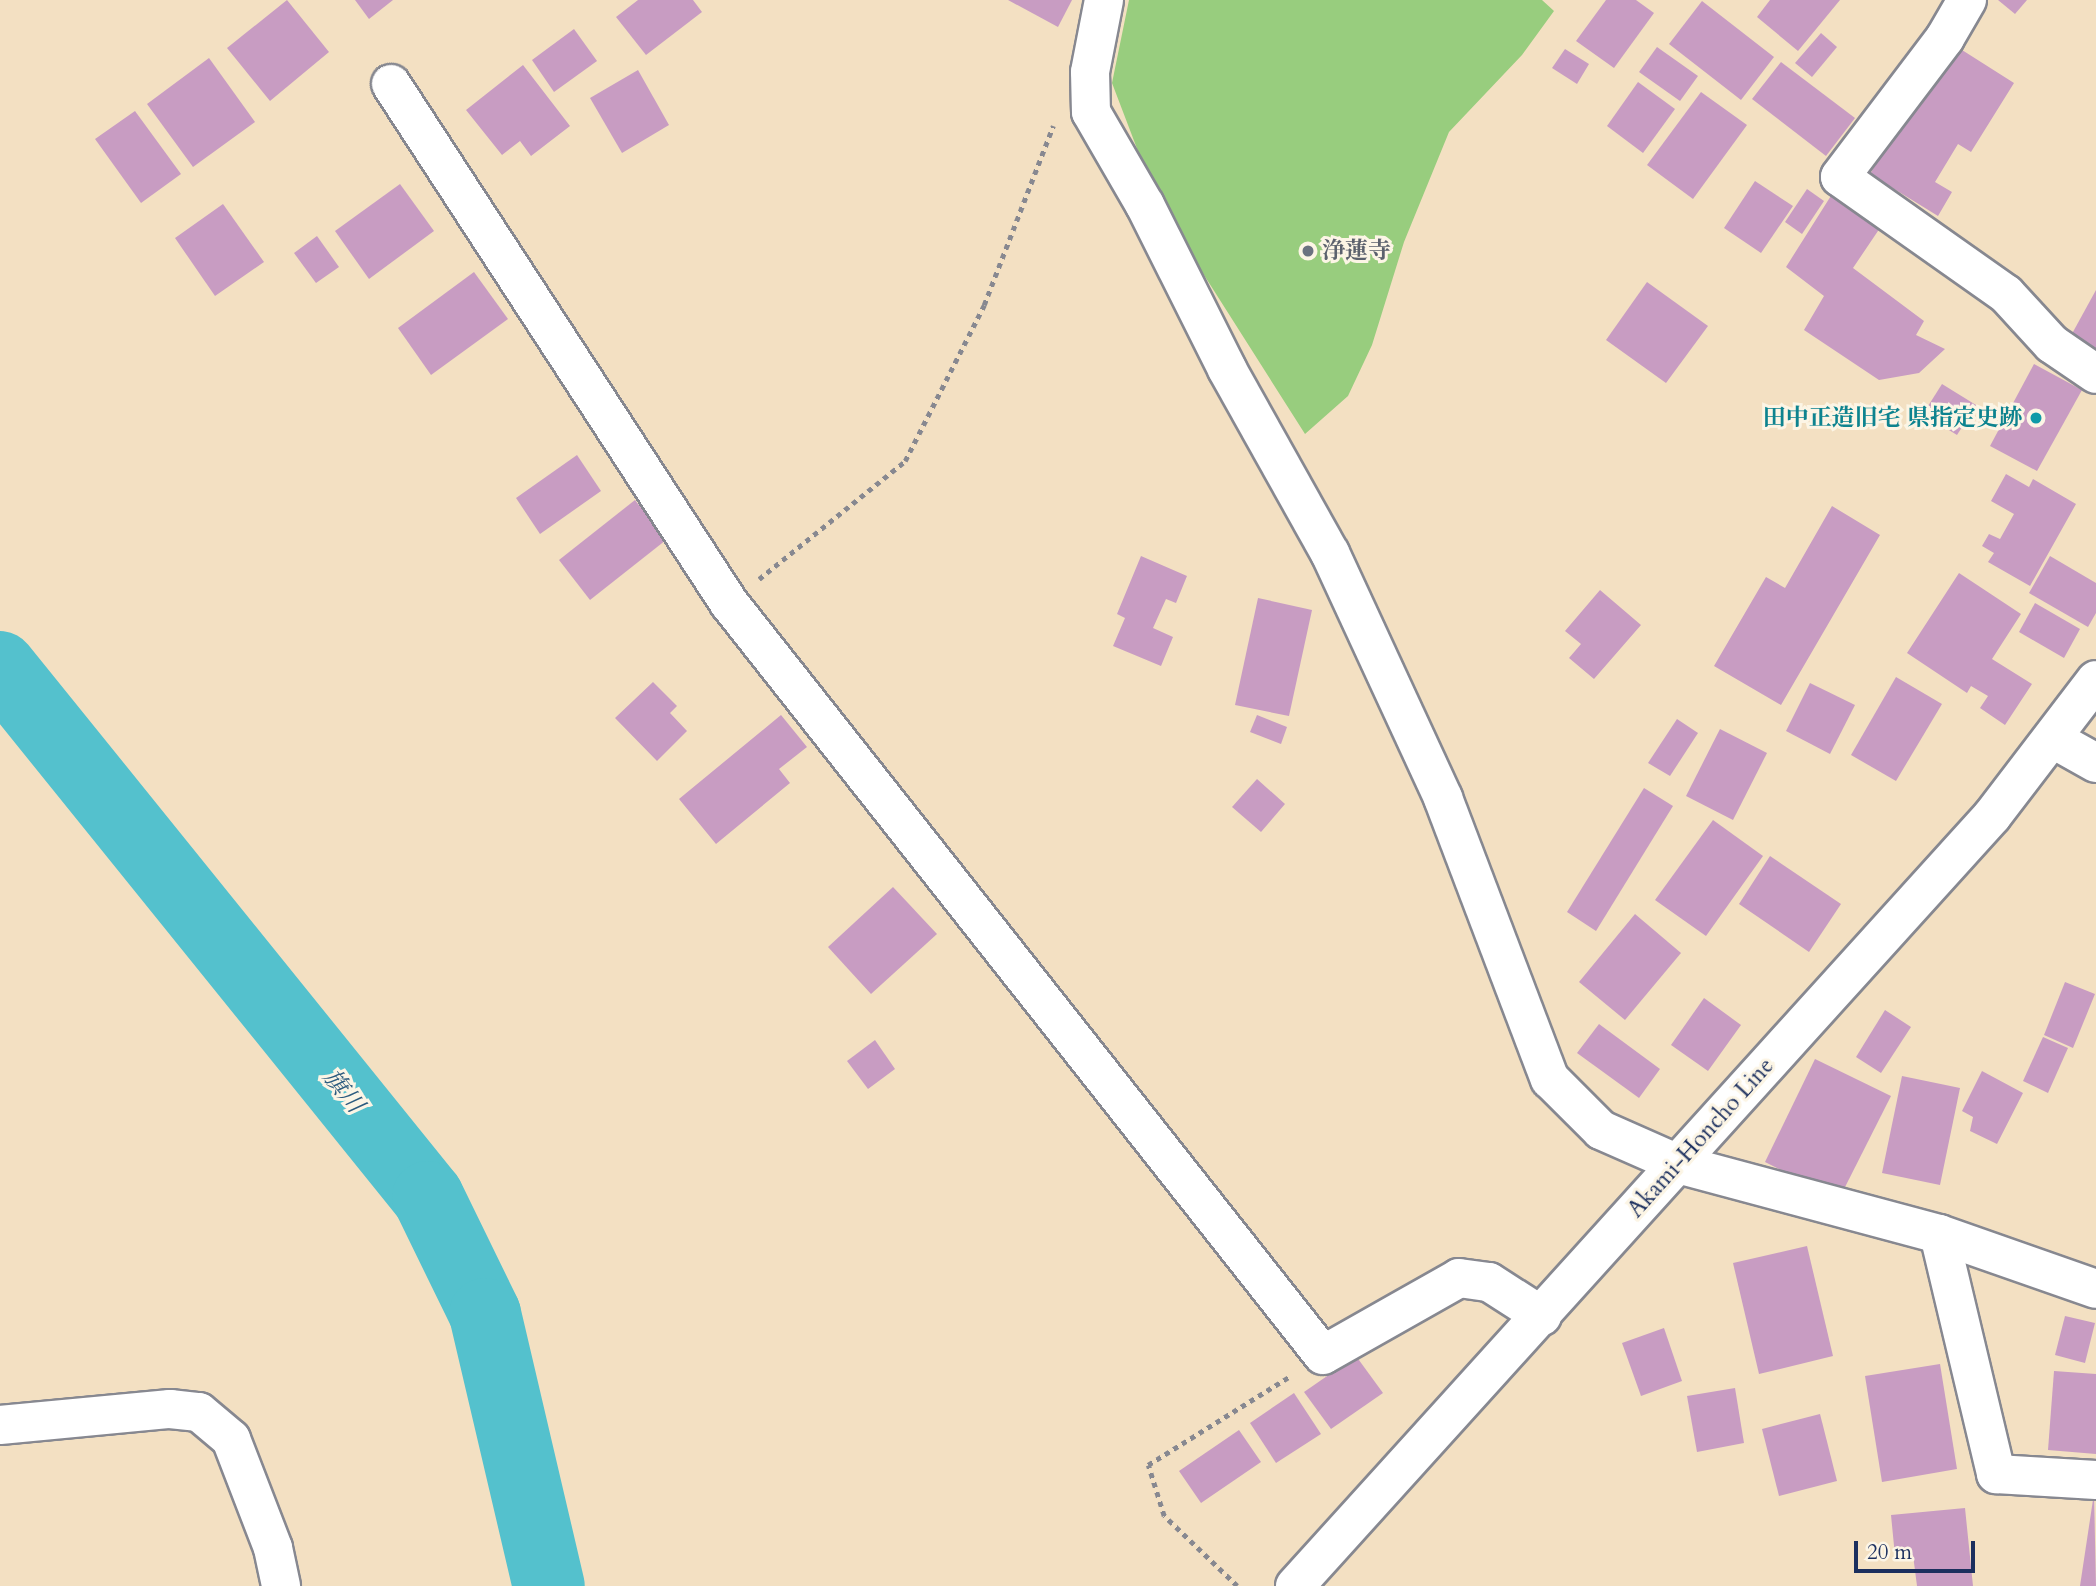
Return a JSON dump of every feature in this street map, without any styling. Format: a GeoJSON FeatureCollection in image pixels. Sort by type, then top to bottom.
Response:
{"type":"FeatureCollection","features":[{"type":"Feature","properties":{"kind":"street"},"geometry":{"type":"LineString","coordinates":[[1104,0],[1090,72],[1091,112],[1145,205],[1227,369],[1330,553],[1443,798],[1550,1079],[1601,1130],[1678,1164],[1939,1234],[2096,1289]]}},
{"type":"Feature","properties":{"kind":"street"},"geometry":{"type":"LineString","coordinates":[[1967,0],[1945,38],[1840,177],[2006,294],[2052,344],[2096,374]]}},
{"type":"Feature","properties":{"kind":"street"},"geometry":{"type":"LineString","coordinates":[[391,84],[729,603],[1323,1355],[1459,1278],[1489,1282],[1542,1316]]}},
{"type":"Feature","properties":{"kind":"street","name":"Akami-Honcho Line"},"geometry":{"type":"LineString","coordinates":[[1295,1586],[1992,816],[2096,680]]}},
{"type":"Feature","properties":{"kind":"street"},"geometry":{"type":"LineString","coordinates":[[2053,739],[2096,763]]}},
{"type":"Feature","properties":{"kind":"street"},"geometry":{"type":"LineString","coordinates":[[1939,1234],[1996,1474],[2096,1480]]}},
{"type":"Feature","properties":{"kind":"street"},"geometry":{"type":"LineString","coordinates":[[0,1425],[170,1409],[199,1412],[231,1439],[273,1548],[281,1586]]}},
{"type":"Feature","properties":{"kind":"path"},"geometry":{"type":"LineString","coordinates":[[729,603],[905,461],[984,305],[1045,137],[1090,72]]}},
{"type":"Feature","properties":{"kind":"path"},"geometry":{"type":"LineString","coordinates":[[1237,1586],[1164,1516],[1148,1465],[1323,1355]]}},
{"type":"Feature","properties":{"kind":"green space","name":"浄蓮寺"},"geometry":{"type":"Polygon","coordinates":[[[1129,0],[1542,0],[1554,11],[1522,55],[1449,132],[1404,242],[1372,345],[1348,396],[1305,434],[1157,201],[1112,83],[1129,0]]]}},
{"type":"Feature","properties":{"kind":"building"},"geometry":{"type":"Polygon","coordinates":[[[287,0],[329,52],[270,101],[227,48],[287,0]]]}},
{"type":"Feature","properties":{"kind":"building"},"geometry":{"type":"Polygon","coordinates":[[[355,0],[393,0],[369,19],[355,0]]]}},
{"type":"Feature","properties":{"kind":"building"},"geometry":{"type":"Polygon","coordinates":[[[638,0],[693,0],[702,12],[646,55],[616,17],[638,0]]]}},
{"type":"Feature","properties":{"kind":"building"},"geometry":{"type":"Polygon","coordinates":[[[1008,0],[1072,0],[1058,27],[1008,0]]]}},
{"type":"Feature","properties":{"kind":"building"},"geometry":{"type":"Polygon","coordinates":[[[1606,0],[1636,0],[1654,13],[1614,68],[1576,41],[1606,0]]]}},
{"type":"Feature","properties":{"kind":"building"},"geometry":{"type":"Polygon","coordinates":[[[1770,0],[1840,0],[1798,51],[1757,17],[1770,0]]]}},
{"type":"Feature","properties":{"kind":"building"},"geometry":{"type":"Polygon","coordinates":[[[1998,0],[2027,0],[2015,14],[1998,0]]]}},
{"type":"Feature","properties":{"kind":"building"},"geometry":{"type":"Polygon","coordinates":[[[1702,1],[1774,57],[1741,100],[1669,44],[1702,1]]]}},
{"type":"Feature","properties":{"kind":"building"},"geometry":{"type":"Polygon","coordinates":[[[574,29],[597,61],[554,92],[532,60],[574,29]]]}},
{"type":"Feature","properties":{"kind":"building"},"geometry":{"type":"Polygon","coordinates":[[[1821,33],[1837,47],[1812,77],[1795,63],[1821,33]]]}},
{"type":"Feature","properties":{"kind":"building"},"geometry":{"type":"Polygon","coordinates":[[[1951,43],[2014,83],[1971,152],[1958,144],[1935,182],[1952,192],[1938,216],[1870,174],[1951,43]]]}},
{"type":"Feature","properties":{"kind":"building"},"geometry":{"type":"Polygon","coordinates":[[[1657,47],[1698,76],[1680,101],[1639,72],[1657,47]]]}},
{"type":"Feature","properties":{"kind":"building"},"geometry":{"type":"Polygon","coordinates":[[[1565,49],[1589,64],[1577,84],[1552,68],[1565,49]]]}},
{"type":"Feature","properties":{"kind":"building"},"geometry":{"type":"Polygon","coordinates":[[[209,58],[255,122],[193,167],[147,104],[209,58]]]}},
{"type":"Feature","properties":{"kind":"building"},"geometry":{"type":"Polygon","coordinates":[[[1781,62],[1855,118],[1826,156],[1752,99],[1781,62]]]}},
{"type":"Feature","properties":{"kind":"building"},"geometry":{"type":"Polygon","coordinates":[[[523,65],[570,126],[531,156],[520,141],[502,155],[466,110],[523,65]]]}},
{"type":"Feature","properties":{"kind":"building"},"geometry":{"type":"Polygon","coordinates":[[[638,70],[669,125],[622,153],[590,98],[638,70]]]}},
{"type":"Feature","properties":{"kind":"building"},"geometry":{"type":"Polygon","coordinates":[[[1638,82],[1675,109],[1643,153],[1607,126],[1638,82]]]}},
{"type":"Feature","properties":{"kind":"building"},"geometry":{"type":"Polygon","coordinates":[[[1701,92],[1747,125],[1693,199],[1647,165],[1701,92]]]}},
{"type":"Feature","properties":{"kind":"building"},"geometry":{"type":"Polygon","coordinates":[[[135,111],[181,174],[141,203],[95,139],[135,111]]]}},
{"type":"Feature","properties":{"kind":"building"},"geometry":{"type":"Polygon","coordinates":[[[1755,181],[1793,206],[1761,253],[1724,228],[1755,181]]]}},
{"type":"Feature","properties":{"kind":"building"},"geometry":{"type":"Polygon","coordinates":[[[400,184],[434,231],[369,279],[335,231],[400,184]]]}},
{"type":"Feature","properties":{"kind":"building"},"geometry":{"type":"Polygon","coordinates":[[[1807,189],[1824,201],[1802,234],[1785,222],[1807,189]]]}},
{"type":"Feature","properties":{"kind":"building"},"geometry":{"type":"Polygon","coordinates":[[[1834,191],[1882,225],[1853,268],[1924,321],[1916,335],[1945,349],[1919,373],[1879,380],[1804,330],[1824,296],[1786,267],[1834,191]]]}},
{"type":"Feature","properties":{"kind":"building"},"geometry":{"type":"Polygon","coordinates":[[[223,204],[264,262],[215,296],[175,238],[223,204]]]}},
{"type":"Feature","properties":{"kind":"building"},"geometry":{"type":"Polygon","coordinates":[[[317,236],[339,267],[316,283],[294,253],[317,236]]]}},
{"type":"Feature","properties":{"kind":"building"},"geometry":{"type":"Polygon","coordinates":[[[474,272],[508,319],[431,375],[398,328],[474,272]]]}},
{"type":"Feature","properties":{"kind":"building"},"geometry":{"type":"Polygon","coordinates":[[[1647,282],[1708,326],[1666,383],[1606,340],[1647,282]]]}},
{"type":"Feature","properties":{"kind":"building"},"geometry":{"type":"Polygon","coordinates":[[[2096,290],[2096,356],[2068,341],[2096,290]]]}},
{"type":"Feature","properties":{"kind":"building","name":"田中正造旧宅 県指定史跡"},"geometry":{"type":"Polygon","coordinates":[[[2034,364],[2082,390],[2037,471],[1990,446],[2034,364]]]}},
{"type":"Feature","properties":{"kind":"building"},"geometry":{"type":"Polygon","coordinates":[[[1942,384],[1976,405],[1957,435],[1923,414],[1942,384]]]}},
{"type":"Feature","properties":{"kind":"building"},"geometry":{"type":"Polygon","coordinates":[[[577,455],[601,491],[540,534],[516,498],[577,455]]]}},
{"type":"Feature","properties":{"kind":"building"},"geometry":{"type":"Polygon","coordinates":[[[2006,474],[2029,487],[2033,479],[2076,504],[2030,586],[1988,562],[1994,553],[1982,546],[1989,534],[2000,539],[2014,514],[1991,501],[2006,474]]]}},
{"type":"Feature","properties":{"kind":"building"},"geometry":{"type":"Polygon","coordinates":[[[635,500],[666,540],[590,600],[559,560],[635,500]]]}},
{"type":"Feature","properties":{"kind":"building"},"geometry":{"type":"Polygon","coordinates":[[[1832,506],[1880,535],[1781,705],[1714,666],[1766,577],[1785,588],[1832,506]]]}},
{"type":"Feature","properties":{"kind":"building"},"geometry":{"type":"Polygon","coordinates":[[[1141,556],[1187,576],[1176,603],[1166,599],[1153,628],[1173,637],[1161,666],[1113,646],[1125,618],[1117,614],[1141,556]]]}},
{"type":"Feature","properties":{"kind":"building"},"geometry":{"type":"Polygon","coordinates":[[[2050,556],[2096,583],[2096,613],[2088,627],[2029,593],[2050,556]]]}},
{"type":"Feature","properties":{"kind":"building"},"geometry":{"type":"Polygon","coordinates":[[[1959,573],[2021,614],[1992,659],[2032,684],[2005,725],[1980,708],[1988,696],[1971,686],[1967,693],[1907,653],[1959,573]]]}},
{"type":"Feature","properties":{"kind":"building"},"geometry":{"type":"Polygon","coordinates":[[[1600,590],[1641,625],[1594,679],[1569,658],[1581,644],[1565,631],[1600,590]]]}},
{"type":"Feature","properties":{"kind":"building"},"geometry":{"type":"Polygon","coordinates":[[[1258,598],[1312,610],[1289,716],[1235,705],[1258,598]]]}},
{"type":"Feature","properties":{"kind":"building"},"geometry":{"type":"Polygon","coordinates":[[[2035,603],[2080,629],[2064,658],[2019,632],[2035,603]]]}},
{"type":"Feature","properties":{"kind":"building"},"geometry":{"type":"Polygon","coordinates":[[[1896,677],[1942,704],[1896,781],[1851,755],[1896,677]]]}},
{"type":"Feature","properties":{"kind":"building"},"geometry":{"type":"Polygon","coordinates":[[[653,682],[677,706],[670,713],[687,731],[657,761],[615,718],[653,682]]]}},
{"type":"Feature","properties":{"kind":"building"},"geometry":{"type":"Polygon","coordinates":[[[1810,683],[1855,705],[1830,754],[1786,731],[1810,683]]]}},
{"type":"Feature","properties":{"kind":"building"},"geometry":{"type":"Polygon","coordinates":[[[781,715],[807,747],[779,769],[790,783],[716,844],[679,799],[781,715]]]}},
{"type":"Feature","properties":{"kind":"building"},"geometry":{"type":"Polygon","coordinates":[[[1257,715],[1287,727],[1281,744],[1250,732],[1257,715]]]}},
{"type":"Feature","properties":{"kind":"building"},"geometry":{"type":"Polygon","coordinates":[[[1677,719],[1698,733],[1670,776],[1648,763],[1677,719]]]}},
{"type":"Feature","properties":{"kind":"building"},"geometry":{"type":"Polygon","coordinates":[[[1720,729],[1767,753],[1733,820],[1686,796],[1720,729]]]}},
{"type":"Feature","properties":{"kind":"building"},"geometry":{"type":"Polygon","coordinates":[[[1257,779],[1285,804],[1261,832],[1232,807],[1257,779]]]}},
{"type":"Feature","properties":{"kind":"building"},"geometry":{"type":"Polygon","coordinates":[[[1644,788],[1673,806],[1596,931],[1567,912],[1644,788]]]}},
{"type":"Feature","properties":{"kind":"building"},"geometry":{"type":"Polygon","coordinates":[[[1713,820],[1763,856],[1706,936],[1655,900],[1713,820]]]}},
{"type":"Feature","properties":{"kind":"building"},"geometry":{"type":"Polygon","coordinates":[[[1770,856],[1841,904],[1809,952],[1739,904],[1770,856]]]}},
{"type":"Feature","properties":{"kind":"building"},"geometry":{"type":"Polygon","coordinates":[[[893,887],[937,934],[871,994],[828,947],[893,887]]]}},
{"type":"Feature","properties":{"kind":"building"},"geometry":{"type":"Polygon","coordinates":[[[1635,914],[1681,953],[1625,1020],[1579,982],[1635,914]]]}},
{"type":"Feature","properties":{"kind":"building"},"geometry":{"type":"Polygon","coordinates":[[[2065,982],[2095,994],[2073,1048],[2044,1035],[2065,982]]]}},
{"type":"Feature","properties":{"kind":"building"},"geometry":{"type":"Polygon","coordinates":[[[1704,998],[1741,1025],[1708,1071],[1671,1045],[1704,998]]]}},
{"type":"Feature","properties":{"kind":"building"},"geometry":{"type":"Polygon","coordinates":[[[1885,1010],[1911,1027],[1881,1073],[1856,1057],[1885,1010]]]}},
{"type":"Feature","properties":{"kind":"building"},"geometry":{"type":"Polygon","coordinates":[[[1599,1024],[1660,1069],[1639,1098],[1577,1053],[1599,1024]]]}},
{"type":"Feature","properties":{"kind":"building"},"geometry":{"type":"Polygon","coordinates":[[[2043,1037],[2068,1048],[2048,1093],[2023,1081],[2043,1037]]]}},
{"type":"Feature","properties":{"kind":"building"},"geometry":{"type":"Polygon","coordinates":[[[875,1040],[895,1069],[868,1089],[847,1061],[875,1040]]]}},
{"type":"Feature","properties":{"kind":"building"},"geometry":{"type":"Polygon","coordinates":[[[1815,1059],[1891,1096],[1839,1199],[1765,1162],[1815,1059]]]}},
{"type":"Feature","properties":{"kind":"building"},"geometry":{"type":"Polygon","coordinates":[[[1982,1071],[2023,1093],[1997,1144],[1970,1131],[1973,1117],[1962,1111],[1982,1071]]]}},
{"type":"Feature","properties":{"kind":"building"},"geometry":{"type":"Polygon","coordinates":[[[1902,1076],[1960,1088],[1940,1185],[1882,1173],[1902,1076]]]}},
{"type":"Feature","properties":{"kind":"building"},"geometry":{"type":"Polygon","coordinates":[[[1807,1246],[1833,1356],[1759,1374],[1733,1263],[1807,1246]]]}},
{"type":"Feature","properties":{"kind":"building"},"geometry":{"type":"Polygon","coordinates":[[[2065,1316],[2095,1323],[2085,1363],[2055,1355],[2065,1316]]]}},
{"type":"Feature","properties":{"kind":"building"},"geometry":{"type":"Polygon","coordinates":[[[1664,1328],[1682,1381],[1641,1396],[1622,1343],[1664,1328]]]}},
{"type":"Feature","properties":{"kind":"building"},"geometry":{"type":"Polygon","coordinates":[[[1356,1356],[1383,1393],[1331,1429],[1304,1392],[1356,1356]]]}},
{"type":"Feature","properties":{"kind":"building"},"geometry":{"type":"Polygon","coordinates":[[[1940,1364],[1957,1469],[1882,1482],[1865,1376],[1940,1364]]]}},
{"type":"Feature","properties":{"kind":"building"},"geometry":{"type":"Polygon","coordinates":[[[2054,1371],[2096,1374],[2096,1454],[2048,1450],[2054,1371]]]}},
{"type":"Feature","properties":{"kind":"building"},"geometry":{"type":"Polygon","coordinates":[[[1735,1388],[1744,1443],[1697,1452],[1687,1396],[1735,1388]]]}},
{"type":"Feature","properties":{"kind":"building"},"geometry":{"type":"Polygon","coordinates":[[[1294,1393],[1321,1434],[1276,1463],[1250,1423],[1294,1393]]]}},
{"type":"Feature","properties":{"kind":"building"},"geometry":{"type":"Polygon","coordinates":[[[1820,1414],[1837,1481],[1779,1496],[1762,1429],[1820,1414]]]}},
{"type":"Feature","properties":{"kind":"building"},"geometry":{"type":"Polygon","coordinates":[[[1239,1430],[1261,1462],[1201,1503],[1179,1471],[1239,1430]]]}},
{"type":"Feature","properties":{"kind":"building"},"geometry":{"type":"Polygon","coordinates":[[[2094,1493],[2096,1586],[2080,1586],[2094,1493]]]}},
{"type":"Feature","properties":{"kind":"building"},"geometry":{"type":"Polygon","coordinates":[[[1965,1508],[1973,1586],[1917,1586],[1913,1555],[1895,1556],[1891,1515],[1965,1508]]]}},
{"type":"Feature","properties":{"kind":"waterway","name":"旗川"},"geometry":{"type":"LineString","coordinates":[[0,667],[428,1197],[485,1314],[549,1586]]}},
{"type":"Feature","properties":{"kind":"place","name":"浄蓮寺"},"geometry":{"type":"Point","coordinates":[1308,251]}},
{"type":"Feature","properties":{"kind":"place","name":"田中正造旧宅 県指定史跡"},"geometry":{"type":"Point","coordinates":[2036,418]}}]}
